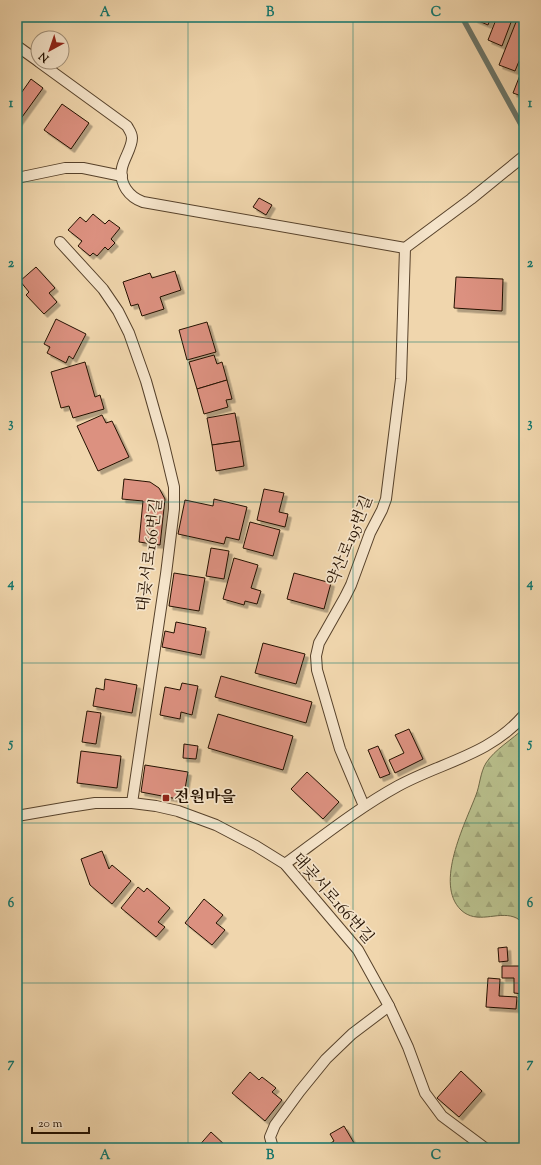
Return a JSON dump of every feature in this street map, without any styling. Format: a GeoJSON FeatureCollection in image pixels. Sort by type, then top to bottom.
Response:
{"type":"FeatureCollection","features":[{"type":"Feature","properties":{"kind":"lane"},"geometry":{"type":"LineString","coordinates":[[17,46],[30,55]]}},
{"type":"Feature","properties":{"kind":"lane"},"geometry":{"type":"LineString","coordinates":[[50,70],[127,126],[131,133],[132,140],[122,167],[124,186],[135,199],[143,202],[405,248],[471,199],[524,156]]}},
{"type":"Feature","properties":{"kind":"lane"},"geometry":{"type":"LineString","coordinates":[[17,178],[65,168],[83,168],[122,176]]}},
{"type":"Feature","properties":{"kind":"lane","name":"대곶서로166번길"},"geometry":{"type":"LineString","coordinates":[[60,242],[103,289],[118,311],[129,333],[146,381],[174,487],[174,509],[166,574],[132,803]]}},
{"type":"Feature","properties":{"kind":"lane","name":"약산로195번길"},"geometry":{"type":"LineString","coordinates":[[364,806],[340,749],[317,670],[316,656],[319,643],[351,585],[370,533],[386,499],[401,378],[405,248]]}},
{"type":"Feature","properties":{"kind":"lane"},"geometry":{"type":"LineString","coordinates":[[285,864],[364,806],[423,774],[464,758],[483,748],[504,734],[524,715]]}},
{"type":"Feature","properties":{"kind":"lane","name":"대곶서로166번길"},"geometry":{"type":"LineString","coordinates":[[17,816],[89,804],[132,803],[156,806],[196,817],[237,836],[285,864],[358,950],[389,1006],[408,1047],[425,1093],[442,1116],[485,1148]]}},
{"type":"Feature","properties":{"kind":"lane"},"geometry":{"type":"LineString","coordinates":[[273,1148],[270,1137],[275,1125],[326,1059],[352,1034],[389,1006]]}},
{"type":"Feature","properties":{"kind":"green space"},"geometry":{"type":"Polygon","coordinates":[[[524,728],[524,924],[518,919],[507,916],[474,917],[467,914],[461,910],[453,899],[450,885],[454,854],[477,791],[484,767],[494,753],[524,728]]]}},
{"type":"Feature","properties":{"kind":"building"},"geometry":{"type":"Polygon","coordinates":[[[474,17],[491,17],[488,25],[474,19],[474,17]]]}},
{"type":"Feature","properties":{"kind":"building"},"geometry":{"type":"Polygon","coordinates":[[[497,17],[513,17],[502,46],[488,40],[497,17]]]}},
{"type":"Feature","properties":{"kind":"building"},"geometry":{"type":"Polygon","coordinates":[[[518,17],[524,17],[524,49],[515,71],[499,65],[518,17]]]}},
{"type":"Feature","properties":{"kind":"building"},"geometry":{"type":"Polygon","coordinates":[[[524,65],[524,97],[513,93],[524,65]]]}},
{"type":"Feature","properties":{"kind":"building"},"geometry":{"type":"Polygon","coordinates":[[[31,79],[43,88],[17,124],[17,99],[31,79]]]}},
{"type":"Feature","properties":{"kind":"building"},"geometry":{"type":"Polygon","coordinates":[[[62,104],[89,123],[71,149],[44,130],[62,104]]]}},
{"type":"Feature","properties":{"kind":"building"},"geometry":{"type":"Polygon","coordinates":[[[259,198],[272,205],[266,215],[253,207],[259,198]]]}},
{"type":"Feature","properties":{"kind":"building"},"geometry":{"type":"Polygon","coordinates":[[[93,214],[105,224],[109,220],[120,228],[111,239],[115,243],[108,250],[105,247],[97,256],[93,253],[90,256],[78,246],[82,241],[68,230],[80,217],[86,222],[93,214]]]}},
{"type":"Feature","properties":{"kind":"building"},"geometry":{"type":"Polygon","coordinates":[[[36,267],[55,288],[49,293],[57,302],[44,314],[26,295],[29,292],[20,281],[36,267]]]}},
{"type":"Feature","properties":{"kind":"building"},"geometry":{"type":"Polygon","coordinates":[[[175,271],[181,290],[160,297],[164,309],[142,316],[138,304],[131,306],[123,282],[150,273],[152,278],[175,271]]]}},
{"type":"Feature","properties":{"kind":"building"},"geometry":{"type":"Polygon","coordinates":[[[456,277],[503,279],[502,311],[454,308],[456,277]]]}},
{"type":"Feature","properties":{"kind":"building"},"geometry":{"type":"Polygon","coordinates":[[[56,319],[86,334],[73,359],[69,356],[66,363],[47,353],[50,347],[44,344],[56,319]]]}},
{"type":"Feature","properties":{"kind":"building"},"geometry":{"type":"Polygon","coordinates":[[[207,322],[216,352],[187,360],[179,330],[207,322]]]}},
{"type":"Feature","properties":{"kind":"building"},"geometry":{"type":"Polygon","coordinates":[[[214,355],[217,364],[222,362],[227,380],[197,389],[189,362],[214,355]]]}},
{"type":"Feature","properties":{"kind":"building"},"geometry":{"type":"Polygon","coordinates":[[[85,362],[95,397],[100,395],[104,409],[73,418],[69,406],[61,408],[51,372],[85,362]]]}},
{"type":"Feature","properties":{"kind":"building"},"geometry":{"type":"Polygon","coordinates":[[[227,380],[232,399],[226,400],[228,407],[204,414],[197,389],[227,380]]]}},
{"type":"Feature","properties":{"kind":"building"},"geometry":{"type":"Polygon","coordinates":[[[235,413],[240,441],[212,445],[207,418],[235,413]]]}},
{"type":"Feature","properties":{"kind":"building"},"geometry":{"type":"Polygon","coordinates":[[[102,415],[106,423],[112,421],[129,457],[98,471],[77,426],[102,415]]]}},
{"type":"Feature","properties":{"kind":"building"},"geometry":{"type":"Polygon","coordinates":[[[240,441],[244,466],[216,471],[212,445],[240,441]]]}},
{"type":"Feature","properties":{"kind":"building"},"geometry":{"type":"Polygon","coordinates":[[[124,479],[150,482],[159,488],[165,499],[160,545],[139,542],[143,501],[122,499],[124,479]]]}},
{"type":"Feature","properties":{"kind":"building"},"geometry":{"type":"Polygon","coordinates":[[[264,489],[284,493],[279,512],[288,514],[285,527],[257,520],[264,489]]]}},
{"type":"Feature","properties":{"kind":"building"},"geometry":{"type":"Polygon","coordinates":[[[214,499],[247,507],[239,540],[226,537],[224,544],[178,534],[185,500],[213,506],[214,499]]]}},
{"type":"Feature","properties":{"kind":"building"},"geometry":{"type":"Polygon","coordinates":[[[250,522],[280,530],[273,556],[243,548],[250,522]]]}},
{"type":"Feature","properties":{"kind":"building"},"geometry":{"type":"Polygon","coordinates":[[[211,548],[229,551],[224,579],[206,576],[211,548]]]}},
{"type":"Feature","properties":{"kind":"building"},"geometry":{"type":"Polygon","coordinates":[[[234,558],[258,565],[251,588],[261,591],[257,604],[245,601],[244,605],[223,599],[234,558]]]}},
{"type":"Feature","properties":{"kind":"building"},"geometry":{"type":"Polygon","coordinates":[[[174,573],[205,578],[199,611],[169,606],[174,573]]]}},
{"type":"Feature","properties":{"kind":"building"},"geometry":{"type":"Polygon","coordinates":[[[294,573],[331,583],[324,609],[287,599],[294,573]]]}},
{"type":"Feature","properties":{"kind":"building"},"geometry":{"type":"Polygon","coordinates":[[[176,622],[206,628],[201,655],[162,647],[165,631],[174,633],[176,622]]]}},
{"type":"Feature","properties":{"kind":"building"},"geometry":{"type":"Polygon","coordinates":[[[263,643],[305,654],[296,684],[255,673],[263,643]]]}},
{"type":"Feature","properties":{"kind":"building"},"geometry":{"type":"Polygon","coordinates":[[[221,676],[312,702],[306,723],[215,697],[221,676]]]}},
{"type":"Feature","properties":{"kind":"building"},"geometry":{"type":"Polygon","coordinates":[[[105,679],[137,685],[132,713],[93,706],[96,688],[104,690],[105,679]]]}},
{"type":"Feature","properties":{"kind":"building"},"geometry":{"type":"Polygon","coordinates":[[[182,683],[198,686],[192,715],[181,712],[180,719],[160,715],[165,687],[180,690],[182,683]]]}},
{"type":"Feature","properties":{"kind":"building"},"geometry":{"type":"Polygon","coordinates":[[[87,711],[101,713],[96,744],[82,742],[87,711]]]}},
{"type":"Feature","properties":{"kind":"building"},"geometry":{"type":"Polygon","coordinates":[[[218,714],[293,736],[283,770],[208,748],[218,714]]]}},
{"type":"Feature","properties":{"kind":"building"},"geometry":{"type":"Polygon","coordinates":[[[409,729],[423,759],[395,773],[389,760],[404,753],[395,735],[409,729]]]}},
{"type":"Feature","properties":{"kind":"building"},"geometry":{"type":"Polygon","coordinates":[[[184,744],[198,746],[196,759],[183,758],[184,744]]]}},
{"type":"Feature","properties":{"kind":"building"},"geometry":{"type":"Polygon","coordinates":[[[378,746],[390,774],[380,778],[368,750],[378,746]]]}},
{"type":"Feature","properties":{"kind":"building"},"geometry":{"type":"Polygon","coordinates":[[[81,751],[121,756],[117,788],[77,783],[81,751]]]}},
{"type":"Feature","properties":{"kind":"building"},"geometry":{"type":"Polygon","coordinates":[[[145,765],[188,772],[183,800],[141,792],[145,765]]]}},
{"type":"Feature","properties":{"kind":"building"},"geometry":{"type":"Polygon","coordinates":[[[307,772],[339,802],[323,819],[291,789],[307,772]]]}},
{"type":"Feature","properties":{"kind":"building"},"geometry":{"type":"Polygon","coordinates":[[[102,851],[109,869],[112,865],[131,881],[112,904],[90,885],[81,859],[102,851]]]}},
{"type":"Feature","properties":{"kind":"building"},"geometry":{"type":"Polygon","coordinates":[[[138,887],[144,892],[147,888],[170,908],[158,922],[165,927],[156,937],[121,908],[138,887]]]}},
{"type":"Feature","properties":{"kind":"building"},"geometry":{"type":"Polygon","coordinates":[[[204,899],[223,915],[216,923],[225,930],[212,945],[185,923],[204,899]]]}},
{"type":"Feature","properties":{"kind":"building"},"geometry":{"type":"Polygon","coordinates":[[[507,947],[508,961],[499,962],[498,948],[507,947]]]}},
{"type":"Feature","properties":{"kind":"building"},"geometry":{"type":"Polygon","coordinates":[[[502,966],[524,966],[524,994],[514,993],[514,978],[502,978],[502,966]]]}},
{"type":"Feature","properties":{"kind":"building"},"geometry":{"type":"Polygon","coordinates":[[[488,978],[500,979],[499,996],[517,997],[516,1009],[486,1007],[488,978]]]}},
{"type":"Feature","properties":{"kind":"building"},"geometry":{"type":"Polygon","coordinates":[[[461,1071],[482,1091],[459,1117],[437,1098],[461,1071]]]}},
{"type":"Feature","properties":{"kind":"building"},"geometry":{"type":"Polygon","coordinates":[[[250,1072],[259,1080],[262,1077],[276,1088],[272,1092],[282,1100],[265,1121],[232,1093],[250,1072]]]}},
{"type":"Feature","properties":{"kind":"building"},"geometry":{"type":"Polygon","coordinates":[[[344,1126],[357,1148],[323,1148],[334,1141],[330,1134],[344,1126]]]}},
{"type":"Feature","properties":{"kind":"building"},"geometry":{"type":"Polygon","coordinates":[[[211,1132],[228,1148],[197,1148],[211,1132]]]}},
{"type":"Feature","properties":{"kind":"waterway"},"geometry":{"type":"LineString","coordinates":[[462,17],[524,130]]}},
{"type":"Feature","properties":{"kind":"place","name":"전원마을"},"geometry":{"type":"Point","coordinates":[166,798]}}]}
